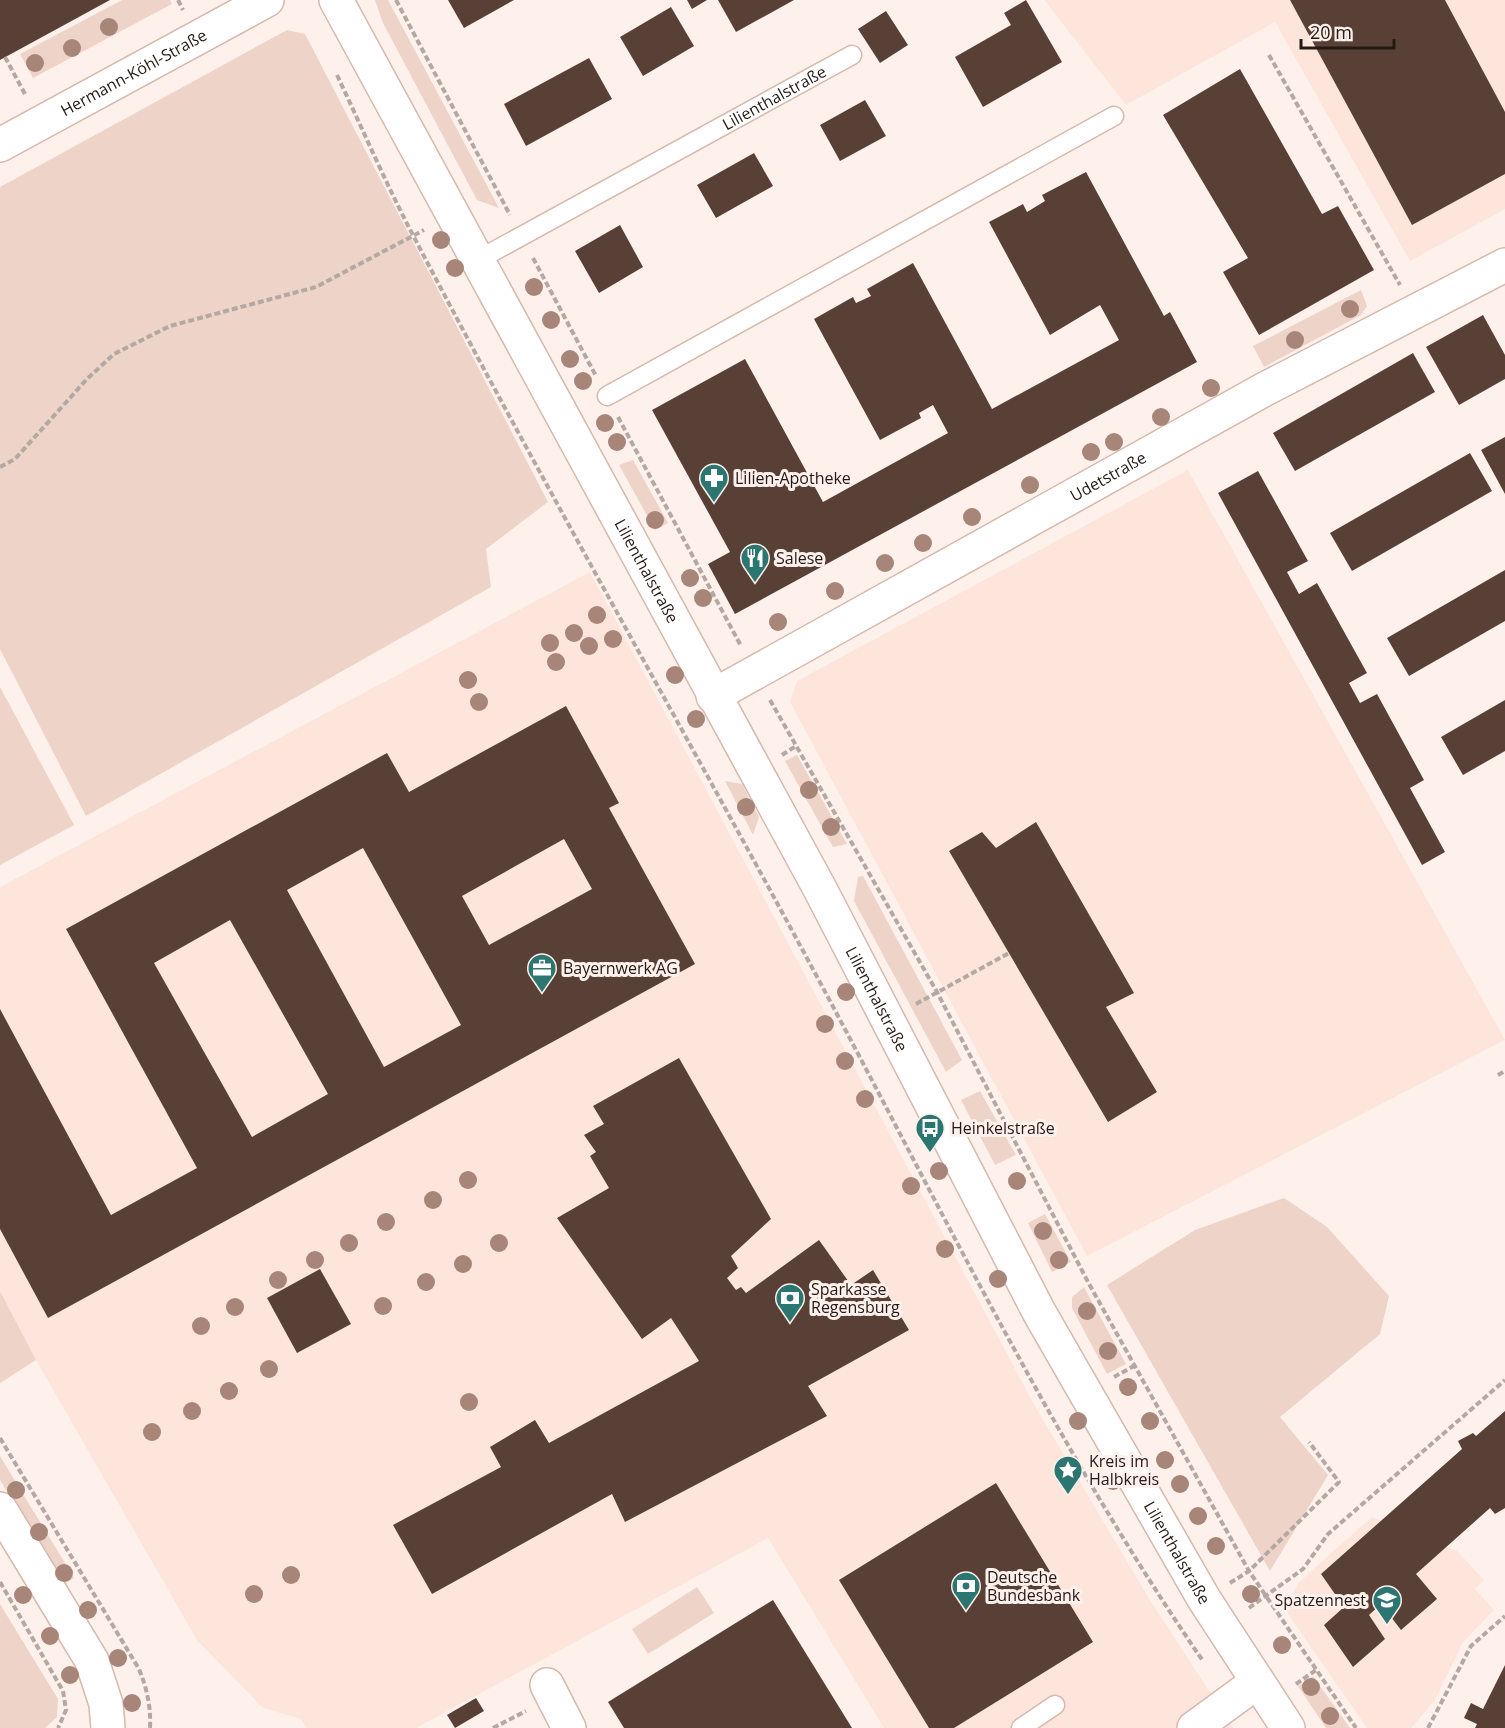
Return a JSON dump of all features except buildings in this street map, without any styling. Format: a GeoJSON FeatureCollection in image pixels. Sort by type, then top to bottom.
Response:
{"type":"FeatureCollection","features":[{"type":"Feature","properties":{"kind":"street","name":"Hermann-Köhl-Straße"},"geometry":{"type":"LineString","coordinates":[[0,145],[267,0]]}},
{"type":"Feature","properties":{"kind":"street","name":"Lilienthalstraße"},"geometry":{"type":"LineString","coordinates":[[336,0],[889,1018],[1040,1312],[1204,1599],[1287,1728]]}},
{"type":"Feature","properties":{"kind":"street","name":"Udetstraße"},"geometry":{"type":"LineString","coordinates":[[714,696],[1265,389],[1415,312],[1503,272]]}},
{"type":"Feature","properties":{"kind":"street"},"geometry":{"type":"LineString","coordinates":[[0,1509],[92,1660],[106,1704],[108,1728]]}},
{"type":"Feature","properties":{"kind":"street"},"geometry":{"type":"LineString","coordinates":[[1194,1728],[1257,1683]]}},
{"type":"Feature","properties":{"kind":"street"},"geometry":{"type":"LineString","coordinates":[[547,1685],[568,1728]]}},
{"type":"Feature","properties":{"kind":"lane","name":"Lilienthalstraße"},"geometry":{"type":"LineString","coordinates":[[476,261],[852,55]]}},
{"type":"Feature","properties":{"kind":"lane"},"geometry":{"type":"LineString","coordinates":[[607,396],[1114,116]]}},
{"type":"Feature","properties":{"kind":"lane"},"geometry":{"type":"LineString","coordinates":[[1021,1728],[1055,1705]]}},
{"type":"Feature","properties":{"kind":"path"},"geometry":{"type":"LineString","coordinates":[[396,0],[755,673],[937,992],[1088,1282],[1264,1597],[1356,1728]]}},
{"type":"Feature","properties":{"kind":"path"},"geometry":{"type":"LineString","coordinates":[[1269,55],[1415,312]]}},
{"type":"Feature","properties":{"kind":"path"},"geometry":{"type":"LineString","coordinates":[[4,57],[40,124]]}},
{"type":"Feature","properties":{"kind":"path"},"geometry":{"type":"LineString","coordinates":[[337,74],[413,236],[600,583],[815,972],[1005,1335],[1080,1468],[1164,1606],[1230,1701]]}},
{"type":"Feature","properties":{"kind":"path"},"geometry":{"type":"LineString","coordinates":[[0,467],[15,459],[87,379],[114,354],[170,326],[316,287],[451,214]]}},
{"type":"Feature","properties":{"kind":"path"},"geometry":{"type":"LineString","coordinates":[[889,1018],[1009,953]]}},
{"type":"Feature","properties":{"kind":"path"},"geometry":{"type":"LineString","coordinates":[[1498,1075],[1505,1071]]}},
{"type":"Feature","properties":{"kind":"path"},"geometry":{"type":"LineString","coordinates":[[1222,1628],[1303,1569],[1328,1534],[1505,1380]]}},
{"type":"Feature","properties":{"kind":"path"},"geometry":{"type":"LineString","coordinates":[[1204,1599],[1249,1571],[1339,1482],[1309,1442]]}},
{"type":"Feature","properties":{"kind":"path"},"geometry":{"type":"LineString","coordinates":[[0,1582],[63,1691],[66,1710],[58,1728]]}},
{"type":"Feature","properties":{"kind":"path"},"geometry":{"type":"LineString","coordinates":[[1428,1728],[1471,1646],[1505,1616]]}},
{"type":"Feature","properties":{"kind":"shaded area"},"geometry":{"type":"Polygon","coordinates":[[[122,0],[170,0],[172,4],[33,78],[20,54],[122,0]]]}},
{"type":"Feature","properties":{"kind":"shaded area"},"geometry":{"type":"Polygon","coordinates":[[[375,0],[388,0],[499,208],[477,200],[383,23],[375,0]]]}},
{"type":"Feature","properties":{"kind":"shaded area"},"geometry":{"type":"Polygon","coordinates":[[[1044,0],[1505,0],[1505,209],[1410,261],[1275,22],[1126,105],[1044,0]]]}},
{"type":"Feature","properties":{"kind":"shaded area"},"geometry":{"type":"Polygon","coordinates":[[[287,30],[305,34],[548,502],[486,549],[491,587],[86,816],[0,649],[0,187],[287,30]]]}},
{"type":"Feature","properties":{"kind":"shaded area"},"geometry":{"type":"Polygon","coordinates":[[[1361,290],[1367,306],[1361,315],[1264,367],[1253,346],[1361,290]]]}},
{"type":"Feature","properties":{"kind":"shaded area"},"geometry":{"type":"Polygon","coordinates":[[[633,460],[668,523],[655,530],[619,465],[633,460]]]}},
{"type":"Feature","properties":{"kind":"shaded area"},"geometry":{"type":"Polygon","coordinates":[[[1188,470],[1505,1040],[1087,1256],[790,702],[797,681],[1188,470]]]}},
{"type":"Feature","properties":{"kind":"shaded area"},"geometry":{"type":"Polygon","coordinates":[[[590,572],[1036,1408],[1150,1600],[1233,1728],[884,1728],[768,1538],[416,1728],[307,1728],[301,1719],[263,1708],[197,1640],[36,1360],[0,1291],[0,887],[590,572]]]}},
{"type":"Feature","properties":{"kind":"shaded area"},"geometry":{"type":"Polygon","coordinates":[[[0,687],[74,825],[0,865],[0,687]]]}},
{"type":"Feature","properties":{"kind":"shaded area"},"geometry":{"type":"Polygon","coordinates":[[[797,755],[847,844],[833,847],[785,761],[797,755]]]}},
{"type":"Feature","properties":{"kind":"shaded area"},"geometry":{"type":"Polygon","coordinates":[[[725,781],[742,784],[759,817],[753,835],[725,781]]]}},
{"type":"Feature","properties":{"kind":"shaded area"},"geometry":{"type":"Polygon","coordinates":[[[863,876],[962,1060],[946,1072],[854,901],[858,877],[863,876]]]}},
{"type":"Feature","properties":{"kind":"shaded area"},"geometry":{"type":"Polygon","coordinates":[[[980,1091],[1016,1155],[995,1165],[961,1100],[980,1091]]]}},
{"type":"Feature","properties":{"kind":"shaded area"},"geometry":{"type":"Polygon","coordinates":[[[1284,1198],[1327,1227],[1389,1296],[1380,1334],[1280,1417],[1328,1475],[1270,1571],[1107,1285],[1195,1230],[1284,1198]]]}},
{"type":"Feature","properties":{"kind":"shaded area"},"geometry":{"type":"Polygon","coordinates":[[[1045,1214],[1071,1262],[1052,1272],[1028,1223],[1045,1214]]]}},
{"type":"Feature","properties":{"kind":"shaded area"},"geometry":{"type":"Polygon","coordinates":[[[1084,1287],[1126,1364],[1107,1374],[1072,1308],[1072,1297],[1084,1287]]]}},
{"type":"Feature","properties":{"kind":"shaded area"},"geometry":{"type":"Polygon","coordinates":[[[0,1291],[36,1360],[0,1383],[0,1291]]]}},
{"type":"Feature","properties":{"kind":"shaded area"},"geometry":{"type":"Polygon","coordinates":[[[0,1456],[74,1578],[63,1585],[0,1480],[0,1456]]]}},
{"type":"Feature","properties":{"kind":"shaded area","name":"Spatzennest"},"geometry":{"type":"Polygon","coordinates":[[[1372,1517],[1457,1551],[1484,1580],[1475,1589],[1494,1610],[1463,1642],[1435,1700],[1411,1728],[1367,1728],[1286,1611],[1298,1583],[1372,1517]]]}},
{"type":"Feature","properties":{"kind":"shaded area"},"geometry":{"type":"Polygon","coordinates":[[[697,1587],[714,1613],[648,1654],[632,1629],[697,1587]]]}},
{"type":"Feature","properties":{"kind":"shaded area"},"geometry":{"type":"Polygon","coordinates":[[[0,1604],[58,1699],[57,1717],[45,1728],[0,1728],[0,1604]]]}},
{"type":"Feature","properties":{"kind":"shaded area"},"geometry":{"type":"Polygon","coordinates":[[[1313,1676],[1350,1728],[1326,1728],[1298,1686],[1313,1676]]]}},
{"type":"Feature","properties":{"kind":"place","name":"Lilien-Apotheke"},"geometry":{"type":"Point","coordinates":[714,504]}},
{"type":"Feature","properties":{"kind":"place","name":"Salese"},"geometry":{"type":"Point","coordinates":[755,584]}},
{"type":"Feature","properties":{"kind":"place","name":"Bayernwerk AG"},"geometry":{"type":"Point","coordinates":[542,994]}},
{"type":"Feature","properties":{"kind":"place","name":"Heinkelstraße"},"geometry":{"type":"Point","coordinates":[930,1154]}},
{"type":"Feature","properties":{"kind":"place","name":"Sparkasse Regensburg"},"geometry":{"type":"Point","coordinates":[790,1324]}},
{"type":"Feature","properties":{"kind":"place","name":"Kreis im Halbkreis"},"geometry":{"type":"Point","coordinates":[1068,1496]}},
{"type":"Feature","properties":{"kind":"place","name":"Deutsche Bundesbank"},"geometry":{"type":"Point","coordinates":[966,1612]}},
{"type":"Feature","properties":{"kind":"place","name":"Spatzennest"},"geometry":{"type":"Point","coordinates":[1387,1626]}}]}
